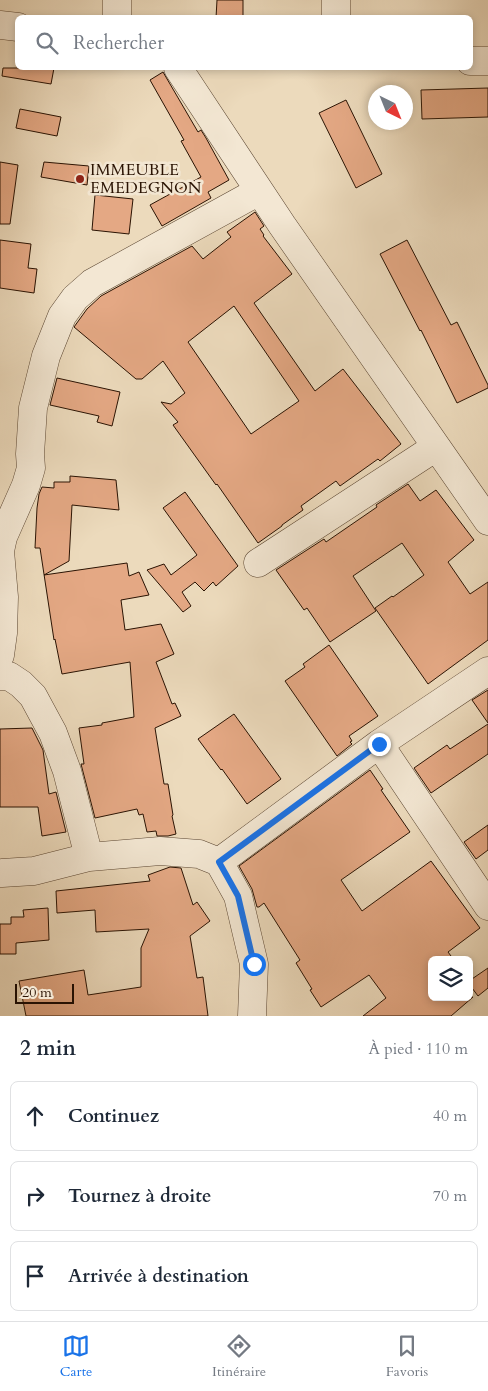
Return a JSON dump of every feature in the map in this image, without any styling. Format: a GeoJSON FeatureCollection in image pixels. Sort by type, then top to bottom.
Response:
{"type":"FeatureCollection","features":[{"type":"Feature","properties":{"kind":"street"},"geometry":{"type":"LineString","coordinates":[[117,0],[117,15]]}},
{"type":"Feature","properties":{"kind":"street"},"geometry":{"type":"LineString","coordinates":[[336,0],[336,15]]}},
{"type":"Feature","properties":{"kind":"street"},"geometry":{"type":"LineString","coordinates":[[0,25],[15,27]]}},
{"type":"Feature","properties":{"kind":"street"},"geometry":{"type":"LineString","coordinates":[[473,61],[488,61]]}},
{"type":"Feature","properties":{"kind":"street"},"geometry":{"type":"LineString","coordinates":[[179,70],[259,191],[488,522]]}},
{"type":"Feature","properties":{"kind":"street"},"geometry":{"type":"LineString","coordinates":[[0,655],[4,597],[0,551],[31,468],[33,408],[46,356],[62,316],[76,298],[92,284],[259,191]]}},
{"type":"Feature","properties":{"kind":"street"},"geometry":{"type":"LineString","coordinates":[[258,563],[436,447]]}},
{"type":"Feature","properties":{"kind":"street"},"geometry":{"type":"LineString","coordinates":[[219,862],[379,744],[488,671]]}},
{"type":"Feature","properties":{"kind":"street"},"geometry":{"type":"LineString","coordinates":[[0,676],[9,676],[21,684],[33,696],[53,733],[67,771],[89,857]]}},
{"type":"Feature","properties":{"kind":"street"},"geometry":{"type":"LineString","coordinates":[[379,744],[488,906]]}},
{"type":"Feature","properties":{"kind":"street"},"geometry":{"type":"LineString","coordinates":[[2,873],[34,871],[89,857],[160,851],[199,854],[219,862],[238,896],[254,964],[252,1016]]}},
{"type":"Feature","properties":{"kind":"building"},"geometry":{"type":"Polygon","coordinates":[[[217,0],[243,0],[243,15],[216,15],[217,0]]]}},
{"type":"Feature","properties":{"kind":"building"},"geometry":{"type":"Polygon","coordinates":[[[3,68],[15,68],[15,70],[54,70],[51,84],[2,76],[3,68]]]}},
{"type":"Feature","properties":{"kind":"building"},"geometry":{"type":"Polygon","coordinates":[[[163,72],[198,132],[201,130],[206,138],[229,180],[208,192],[211,198],[162,226],[150,205],[201,177],[181,141],[184,140],[150,80],[163,72]]]}},
{"type":"Feature","properties":{"kind":"building"},"geometry":{"type":"Polygon","coordinates":[[[488,88],[488,117],[422,119],[421,90],[488,88]]]}},
{"type":"Feature","properties":{"kind":"building"},"geometry":{"type":"Polygon","coordinates":[[[346,100],[382,174],[356,188],[319,113],[346,100]]]}},
{"type":"Feature","properties":{"kind":"building"},"geometry":{"type":"Polygon","coordinates":[[[20,109],[61,117],[57,136],[16,128],[20,109]]]}},
{"type":"Feature","properties":{"kind":"building"},"geometry":{"type":"Polygon","coordinates":[[[0,162],[18,165],[10,224],[0,224],[0,162]]]}},
{"type":"Feature","properties":{"kind":"building"},"geometry":{"type":"Polygon","coordinates":[[[44,162],[89,166],[87,185],[41,177],[44,162]]]}},
{"type":"Feature","properties":{"kind":"building"},"geometry":{"type":"Polygon","coordinates":[[[95,195],[133,199],[129,234],[92,230],[95,195]]]}},
{"type":"Feature","properties":{"kind":"building"},"geometry":{"type":"Polygon","coordinates":[[[255,212],[264,226],[260,229],[263,236],[292,274],[254,303],[315,391],[343,369],[401,444],[380,461],[378,459],[340,486],[336,481],[301,506],[303,510],[258,543],[173,425],[178,422],[161,402],[171,404],[185,393],[163,361],[142,379],[136,379],[74,327],[87,309],[101,296],[192,246],[203,259],[231,237],[227,232],[255,212]],[[234,306],[188,342],[251,434],[299,401],[234,306]]]}},
{"type":"Feature","properties":{"kind":"building"},"geometry":{"type":"Polygon","coordinates":[[[0,240],[31,244],[28,268],[37,269],[34,293],[0,288],[0,240]]]}},
{"type":"Feature","properties":{"kind":"building"},"geometry":{"type":"Polygon","coordinates":[[[407,240],[451,325],[457,322],[488,385],[488,388],[457,403],[421,330],[380,254],[407,240]]]}},
{"type":"Feature","properties":{"kind":"building"},"geometry":{"type":"Polygon","coordinates":[[[57,378],[120,392],[112,426],[97,422],[99,416],[50,405],[57,378]]]}},
{"type":"Feature","properties":{"kind":"building"},"geometry":{"type":"Polygon","coordinates":[[[70,476],[116,480],[119,510],[72,505],[69,561],[44,575],[40,548],[35,548],[37,508],[42,487],[54,488],[54,482],[70,482],[70,476]]]}},
{"type":"Feature","properties":{"kind":"building"},"geometry":{"type":"Polygon","coordinates":[[[408,484],[420,501],[436,490],[474,540],[448,562],[470,594],[488,582],[488,640],[428,684],[375,608],[424,575],[402,543],[353,576],[376,611],[330,642],[307,608],[304,610],[276,570],[324,539],[326,542],[408,484]]]}},
{"type":"Feature","properties":{"kind":"building"},"geometry":{"type":"Polygon","coordinates":[[[185,492],[238,566],[216,586],[213,582],[204,591],[195,582],[182,592],[191,606],[183,612],[147,570],[164,564],[171,575],[197,555],[163,508],[185,492]]]}},
{"type":"Feature","properties":{"kind":"building"},"geometry":{"type":"Polygon","coordinates":[[[127,563],[129,576],[139,572],[149,595],[121,600],[125,630],[161,624],[174,654],[156,662],[172,704],[175,703],[181,716],[155,728],[164,784],[168,784],[176,834],[157,836],[156,831],[147,832],[143,814],[139,815],[137,809],[95,818],[81,764],[84,764],[79,728],[102,725],[102,723],[134,717],[130,662],[62,674],[54,640],[44,575],[127,563]]]}},
{"type":"Feature","properties":{"kind":"building"},"geometry":{"type":"Polygon","coordinates":[[[329,645],[378,716],[349,736],[352,744],[337,756],[285,681],[305,667],[303,664],[329,645]]]}},
{"type":"Feature","properties":{"kind":"building"},"geometry":{"type":"Polygon","coordinates":[[[488,690],[488,723],[472,700],[488,690]]]}},
{"type":"Feature","properties":{"kind":"building"},"geometry":{"type":"Polygon","coordinates":[[[234,714],[281,779],[247,804],[198,739],[234,714]]]}},
{"type":"Feature","properties":{"kind":"building"},"geometry":{"type":"Polygon","coordinates":[[[488,724],[488,754],[431,793],[414,768],[447,745],[450,749],[488,724]]]}},
{"type":"Feature","properties":{"kind":"building"},"geometry":{"type":"Polygon","coordinates":[[[32,728],[43,750],[49,794],[56,792],[66,832],[42,836],[38,807],[0,807],[0,729],[32,728]]]}},
{"type":"Feature","properties":{"kind":"building"},"geometry":{"type":"Polygon","coordinates":[[[370,770],[383,789],[381,790],[410,832],[341,880],[362,911],[431,861],[480,928],[448,952],[451,956],[428,956],[428,1001],[468,1001],[451,1016],[363,1016],[386,998],[369,975],[321,1007],[296,963],[300,960],[264,903],[257,907],[252,889],[239,866],[370,770]]]}},
{"type":"Feature","properties":{"kind":"building"},"geometry":{"type":"Polygon","coordinates":[[[488,825],[488,850],[476,859],[464,842],[488,825]]]}},
{"type":"Feature","properties":{"kind":"building"},"geometry":{"type":"Polygon","coordinates":[[[170,867],[181,868],[193,905],[197,902],[210,921],[190,936],[197,978],[203,977],[208,1016],[26,1016],[19,981],[84,970],[88,995],[141,987],[141,948],[149,929],[96,932],[95,910],[57,913],[56,891],[150,881],[148,875],[170,867]]]}},
{"type":"Feature","properties":{"kind":"building"},"geometry":{"type":"Polygon","coordinates":[[[48,908],[49,940],[16,943],[16,954],[0,954],[0,924],[11,924],[11,917],[24,917],[23,910],[48,908]]]}},
{"type":"Feature","properties":{"kind":"building"},"geometry":{"type":"Polygon","coordinates":[[[488,968],[488,988],[478,996],[473,989],[473,978],[488,968]]]}},
{"type":"Feature","properties":{"kind":"place","name":"IMMEUBLE EMEDEGNON"},"geometry":{"type":"Point","coordinates":[80,179]}},
{"type":"Feature","properties":{"kind":"route"},"geometry":{"type":"LineString","coordinates":[[254,964],[238,896],[219,862],[379,744]]}}]}
